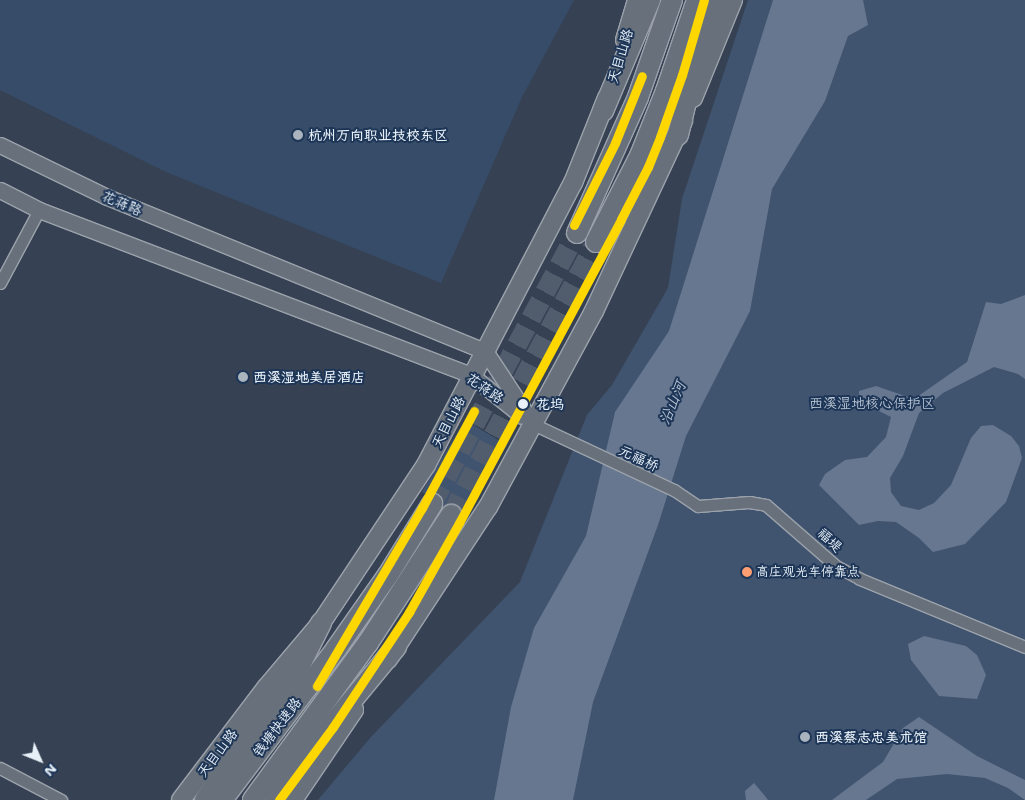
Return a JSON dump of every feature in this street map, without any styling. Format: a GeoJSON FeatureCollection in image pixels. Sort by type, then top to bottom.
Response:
{"type":"FeatureCollection","features":[{"type":"Feature","properties":{"kind":"highway"},"geometry":{"type":"LineString","coordinates":[[603,110],[650,0]]}},
{"type":"Feature","properties":{"kind":"highway"},"geometry":{"type":"LineString","coordinates":[[577,233],[638,97],[672,0]]}},
{"type":"Feature","properties":{"kind":"highway"},"geometry":{"type":"LineString","coordinates":[[596,242],[640,156],[666,91],[697,0]]}},
{"type":"Feature","properties":{"kind":"highway"},"geometry":{"type":"LineString","coordinates":[[678,135],[701,40],[714,0]]}},
{"type":"Feature","properties":{"kind":"highway","name":"钱塘快速路"},"geometry":{"type":"LineString","coordinates":[[222,800],[388,575],[432,504]]}},
{"type":"Feature","properties":{"kind":"highway","name":"钱塘快速路"},"geometry":{"type":"LineString","coordinates":[[253,800],[368,643],[451,515]]}},
{"type":"Feature","properties":{"kind":"highway"},"geometry":{"type":"LineString","coordinates":[[205,800],[298,671],[321,624]]}},
{"type":"Feature","properties":{"kind":"highway"},"geometry":{"type":"LineString","coordinates":[[276,800],[321,738],[396,647]]}},
{"type":"Feature","properties":{"kind":"main road","name":"天目山路"},"geometry":{"type":"LineString","coordinates":[[181,800],[266,688],[321,624],[426,465],[471,375],[573,183],[603,110],[637,0]]}},
{"type":"Feature","properties":{"kind":"main road"},"geometry":{"type":"LineString","coordinates":[[293,800],[488,507],[594,311],[678,135],[733,0]]}},
{"type":"Feature","properties":{"kind":"street","name":"花蒋路"},"geometry":{"type":"LineString","coordinates":[[0,145],[107,197],[485,351],[533,424]]}},
{"type":"Feature","properties":{"kind":"street","name":"花蒋路"},"geometry":{"type":"LineString","coordinates":[[0,190],[39,210],[471,375],[533,424]]}},
{"type":"Feature","properties":{"kind":"street"},"geometry":{"type":"LineString","coordinates":[[0,283],[39,210]]}},
{"type":"Feature","properties":{"kind":"street","name":"元福桥"},"geometry":{"type":"LineString","coordinates":[[533,424],[674,490]]}},
{"type":"Feature","properties":{"kind":"street","name":"福堤"},"geometry":{"type":"LineString","coordinates":[[674,490],[698,506],[749,502],[766,505],[836,566],[860,579],[1025,647]]}},
{"type":"Feature","properties":{"kind":"street"},"geometry":{"type":"LineString","coordinates":[[0,768],[61,800]]}},
{"type":"Feature","properties":{"kind":"shaded area","name":"杭州万向职业技校东区"},"geometry":{"type":"Polygon","coordinates":[[[0,0],[574,0],[522,97],[441,283],[166,172],[0,90],[0,0]]]}},
{"type":"Feature","properties":{"kind":"green space","name":"西溪湿地核心保护区"},"geometry":{"type":"Polygon","coordinates":[[[748,0],[1025,0],[1025,800],[318,800],[371,737],[520,582],[587,415],[612,385],[668,288],[682,199],[748,0]]]}},
{"type":"Feature","properties":{"kind":"green space"},"geometry":{"type":"Polygon","coordinates":[[[465,420],[507,445],[464,517],[422,492],[465,420]]]}},
{"type":"Feature","properties":{"kind":"water","name":"沿山河"},"geometry":{"type":"Polygon","coordinates":[[[773,0],[863,0],[868,25],[848,36],[825,101],[772,189],[750,311],[686,436],[658,525],[593,702],[573,800],[494,800],[511,707],[534,628],[586,536],[615,412],[669,331],[773,0]]]}},
{"type":"Feature","properties":{"kind":"water"},"geometry":{"type":"Polygon","coordinates":[[[1025,295],[1025,379],[1018,374],[994,367],[943,393],[919,413],[903,456],[890,478],[891,492],[901,506],[919,510],[934,503],[951,485],[971,438],[981,426],[993,425],[1011,436],[1019,446],[1022,458],[1006,502],[965,544],[933,552],[919,538],[896,522],[878,521],[859,525],[819,485],[825,474],[845,460],[867,457],[886,437],[891,417],[859,401],[859,391],[876,386],[914,399],[967,362],[986,302],[1001,304],[1025,295]]]}},
{"type":"Feature","properties":{"kind":"water"},"geometry":{"type":"Polygon","coordinates":[[[924,636],[966,646],[977,655],[986,675],[977,699],[939,696],[911,660],[908,644],[924,636]]]}},
{"type":"Feature","properties":{"kind":"water"},"geometry":{"type":"Polygon","coordinates":[[[919,717],[977,756],[1025,780],[1025,800],[1008,788],[985,778],[947,774],[897,779],[866,800],[832,800],[883,762],[903,728],[919,717]]]}},
{"type":"Feature","properties":{"kind":"water"},"geometry":{"type":"Polygon","coordinates":[[[754,783],[768,800],[746,800],[745,791],[754,783]]]}},
{"type":"Feature","properties":{"kind":"tunnel"},"geometry":{"type":"LineString","coordinates":[[432,504],[577,233]]}},
{"type":"Feature","properties":{"kind":"tunnel"},"geometry":{"type":"LineString","coordinates":[[451,515],[596,242]]}},
{"type":"Feature","properties":{"kind":"transit line"},"geometry":{"type":"LineString","coordinates":[[279,800],[333,727],[409,612],[459,523],[621,219],[648,167],[660,137],[682,75],[704,0]]}},
{"type":"Feature","properties":{"kind":"transit line"},"geometry":{"type":"LineString","coordinates":[[574,225],[615,143],[642,76]]}},
{"type":"Feature","properties":{"kind":"transit line"},"geometry":{"type":"LineString","coordinates":[[317,686],[422,508],[474,411]]}},
{"type":"Feature","properties":{"kind":"place","name":"杭州万向职业技校东区"},"geometry":{"type":"Point","coordinates":[298,135]}},
{"type":"Feature","properties":{"kind":"place","name":"西溪湿地美居酒店"},"geometry":{"type":"Point","coordinates":[243,377]}},
{"type":"Feature","properties":{"kind":"place","name":"花坞"},"geometry":{"type":"Point","coordinates":[523,404]}},
{"type":"Feature","properties":{"kind":"place","name":"高庄观光车停靠点"},"geometry":{"type":"Point","coordinates":[747,572]}},
{"type":"Feature","properties":{"kind":"place","name":"西溪蔡志忠美术馆"},"geometry":{"type":"Point","coordinates":[805,737]}}]}
